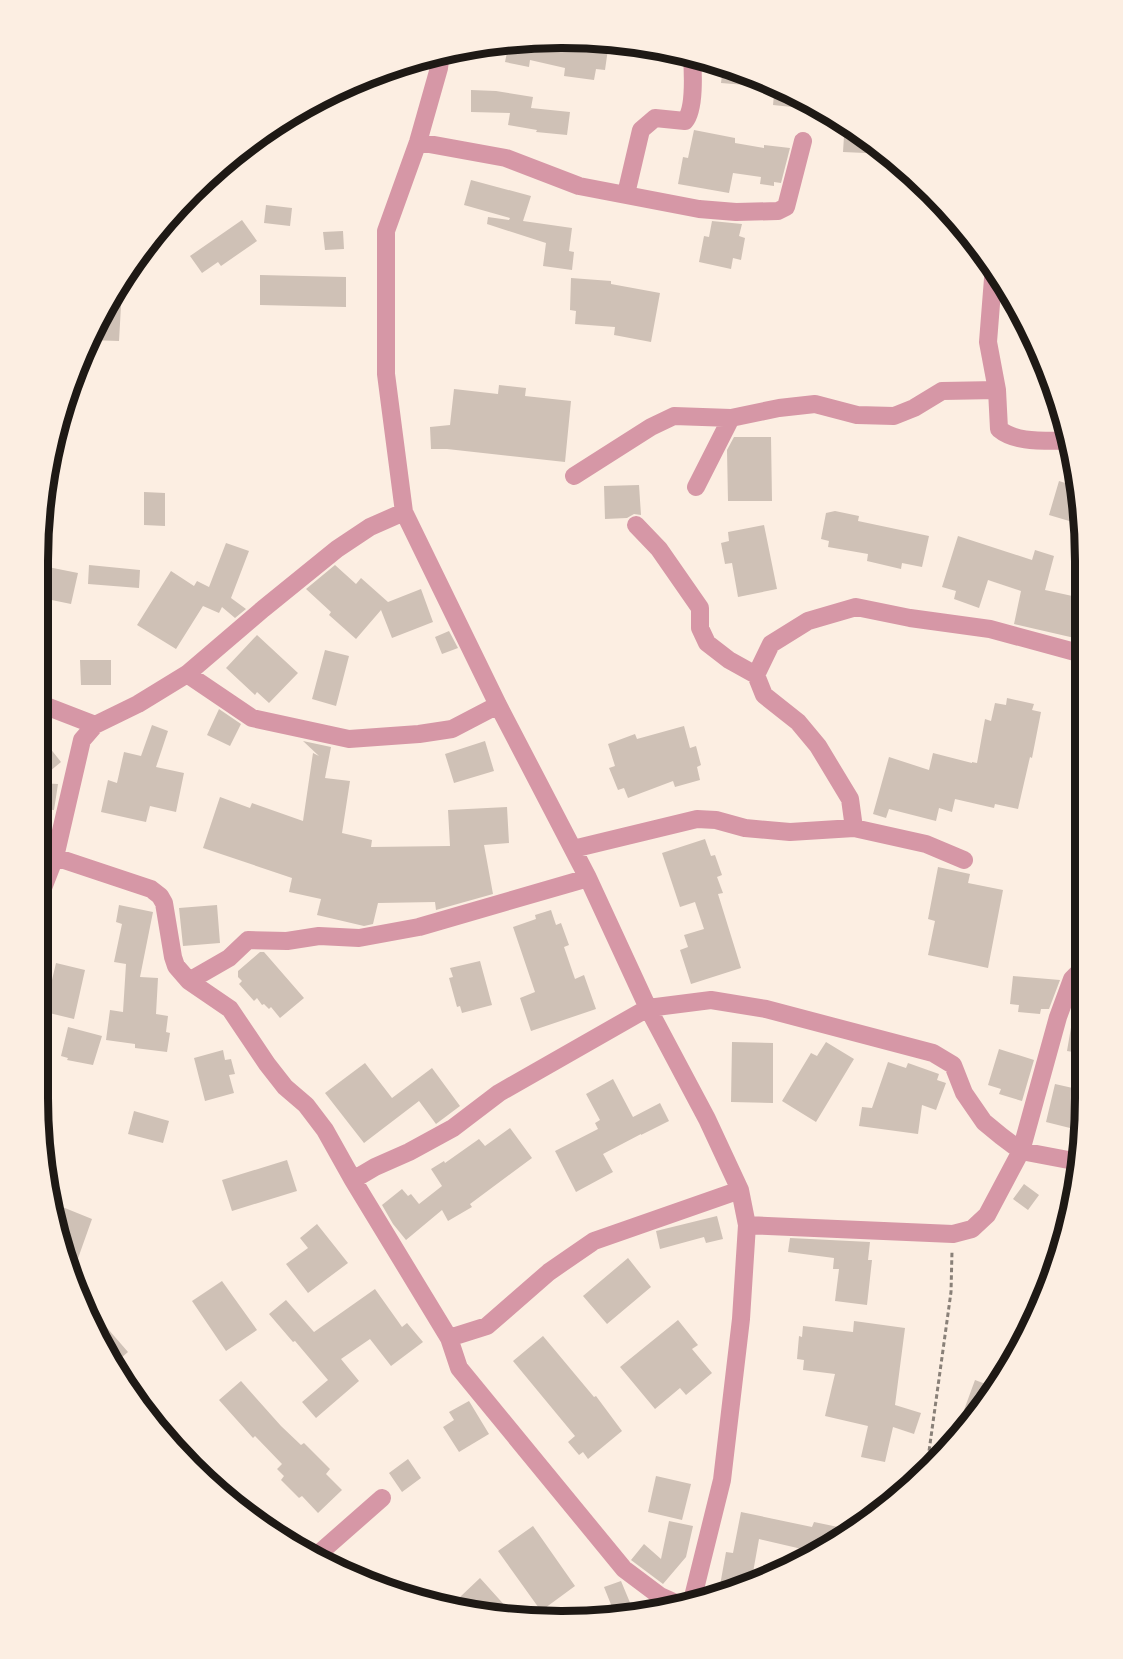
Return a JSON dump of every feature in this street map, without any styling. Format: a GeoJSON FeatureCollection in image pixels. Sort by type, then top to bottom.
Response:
{"type":"FeatureCollection","features":[{"type":"Feature","properties":{"kind":"street"},"geometry":{"type":"LineString","coordinates":[[440,63],[418,142],[387,231],[386,374],[404,512],[498,705],[588,878],[648,1008],[707,1119],[740,1190],[747,1225],[741,1319],[722,1480],[694,1594]]}},
{"type":"Feature","properties":{"kind":"street"},"geometry":{"type":"LineString","coordinates":[[626,194],[641,130],[655,118],[684,121],[690,115],[693,65]]}},
{"type":"Feature","properties":{"kind":"street"},"geometry":{"type":"LineString","coordinates":[[418,142],[506,158],[579,186],[699,209],[778,212],[786,207],[803,141]]}},
{"type":"Feature","properties":{"kind":"street"},"geometry":{"type":"LineString","coordinates":[[993,283],[988,342],[997,390],[999,429],[1006,435],[1025,439],[1061,441]]}},
{"type":"Feature","properties":{"kind":"street"},"geometry":{"type":"LineString","coordinates":[[574,476],[651,427],[674,416],[731,418],[779,408],[815,404],[857,415],[894,416],[914,408],[942,391],[997,390]]}},
{"type":"Feature","properties":{"kind":"street"},"geometry":{"type":"LineString","coordinates":[[696,487],[731,418]]}},
{"type":"Feature","properties":{"kind":"street"},"geometry":{"type":"LineString","coordinates":[[48,871],[55,857],[81,740],[95,725],[138,704],[187,674],[338,549],[370,527],[404,512]]}},
{"type":"Feature","properties":{"kind":"street"},"geometry":{"type":"LineString","coordinates":[[636,525],[659,549],[700,608],[700,628],[707,643],[729,660],[756,675],[764,695],[798,723],[818,746],[850,799],[854,828]]}},
{"type":"Feature","properties":{"kind":"street"},"geometry":{"type":"LineString","coordinates":[[756,675],[771,644],[808,621],[855,607],[910,618],[990,629],[1075,652]]}},
{"type":"Feature","properties":{"kind":"street"},"geometry":{"type":"LineString","coordinates":[[187,674],[252,718],[349,739],[452,729],[498,705]]}},
{"type":"Feature","properties":{"kind":"street"},"geometry":{"type":"LineString","coordinates":[[48,707],[95,725]]}},
{"type":"Feature","properties":{"kind":"street"},"geometry":{"type":"LineString","coordinates":[[573,849],[698,819],[716,820],[745,828],[790,832],[854,828],[926,844],[964,860]]}},
{"type":"Feature","properties":{"kind":"street"},"geometry":{"type":"LineString","coordinates":[[55,857],[151,889],[160,896],[164,903],[172,957],[176,966],[189,981],[230,1009],[285,1087],[306,1105],[325,1130],[449,1338],[459,1368],[605,1548],[624,1569],[651,1590],[668,1600]]}},
{"type":"Feature","properties":{"kind":"street"},"geometry":{"type":"LineString","coordinates":[[189,981],[229,958],[248,940],[287,941],[319,936],[359,938],[419,927],[588,878]]}},
{"type":"Feature","properties":{"kind":"street"},"geometry":{"type":"LineString","coordinates":[[747,1225],[953,1234],[972,1229],[987,1215],[1021,1151],[1058,1017],[1075,975]]}},
{"type":"Feature","properties":{"kind":"street"},"geometry":{"type":"LineString","coordinates":[[353,1180],[453,1128],[499,1093],[648,1008],[711,1000],[766,1009],[933,1053],[953,1065],[964,1093],[984,1122],[1021,1151],[1071,1161]]}},
{"type":"Feature","properties":{"kind":"street"},"geometry":{"type":"LineString","coordinates":[[449,1338],[487,1326],[549,1272],[594,1241],[740,1190]]}},
{"type":"Feature","properties":{"kind":"street"},"geometry":{"type":"LineString","coordinates":[[322,1551],[382,1498]]}},
{"type":"Feature","properties":{"kind":"path"},"geometry":{"type":"LineString","coordinates":[[928,1458],[951,1292],[953,1234]]}},
{"type":"Feature","properties":{"kind":"building"},"geometry":{"type":"Polygon","coordinates":[[[562,48],[608,50],[605,70],[596,69],[594,80],[564,76],[565,68],[530,60],[529,67],[505,62],[507,51],[562,48]]]}},
{"type":"Feature","properties":{"kind":"building"},"geometry":{"type":"Polygon","coordinates":[[[722,74],[755,86],[721,83],[722,74]]]}},
{"type":"Feature","properties":{"kind":"building"},"geometry":{"type":"Polygon","coordinates":[[[471,90],[496,91],[533,97],[531,108],[570,112],[567,135],[536,132],[537,130],[508,125],[510,113],[471,112],[471,90]]]}},
{"type":"Feature","properties":{"kind":"building"},"geometry":{"type":"Polygon","coordinates":[[[774,94],[793,103],[792,107],[773,105],[774,94]]]}},
{"type":"Feature","properties":{"kind":"building"},"geometry":{"type":"Polygon","coordinates":[[[694,130],[735,138],[735,143],[764,148],[764,145],[790,148],[781,183],[774,182],[774,186],[760,184],[761,177],[733,173],[729,193],[678,184],[683,157],[688,158],[694,130]]]}},
{"type":"Feature","properties":{"kind":"building"},"geometry":{"type":"Polygon","coordinates":[[[844,136],[849,136],[873,153],[843,152],[844,136]]]}},
{"type":"Feature","properties":{"kind":"building"},"geometry":{"type":"Polygon","coordinates":[[[471,180],[531,196],[523,221],[572,228],[569,251],[574,252],[572,270],[543,266],[546,243],[487,224],[488,217],[509,220],[510,218],[464,205],[471,180]]]}},
{"type":"Feature","properties":{"kind":"building"},"geometry":{"type":"Polygon","coordinates":[[[266,205],[292,208],[290,226],[264,223],[266,205]]]}},
{"type":"Feature","properties":{"kind":"building"},"geometry":{"type":"Polygon","coordinates":[[[242,220],[257,241],[221,266],[218,262],[202,273],[190,256],[242,220]]]}},
{"type":"Feature","properties":{"kind":"building"},"geometry":{"type":"Polygon","coordinates":[[[712,221],[742,224],[739,236],[745,238],[741,260],[733,258],[731,269],[699,262],[704,236],[709,237],[712,221]]]}},
{"type":"Feature","properties":{"kind":"building"},"geometry":{"type":"Polygon","coordinates":[[[343,231],[344,249],[325,250],[323,232],[343,231]]]}},
{"type":"Feature","properties":{"kind":"building"},"geometry":{"type":"Polygon","coordinates":[[[260,275],[346,277],[346,307],[260,305],[260,275]]]}},
{"type":"Feature","properties":{"kind":"building"},"geometry":{"type":"Polygon","coordinates":[[[571,278],[611,281],[611,284],[660,293],[651,342],[614,335],[615,327],[575,324],[576,311],[570,310],[571,278]]]}},
{"type":"Feature","properties":{"kind":"building"},"geometry":{"type":"Polygon","coordinates":[[[121,298],[119,341],[98,340],[121,298]]]}},
{"type":"Feature","properties":{"kind":"building"},"geometry":{"type":"Polygon","coordinates":[[[499,385],[526,388],[525,396],[571,401],[565,462],[431,449],[430,427],[450,425],[454,389],[498,394],[499,385]]]}},
{"type":"Feature","properties":{"kind":"building"},"geometry":{"type":"Polygon","coordinates":[[[734,437],[771,437],[772,501],[728,501],[727,450],[734,437]]]}},
{"type":"Feature","properties":{"kind":"building"},"geometry":{"type":"Polygon","coordinates":[[[1059,481],[1069,484],[1073,522],[1049,515],[1059,481]]]}},
{"type":"Feature","properties":{"kind":"building"},"geometry":{"type":"Polygon","coordinates":[[[639,485],[641,515],[605,519],[604,486],[639,485]]]}},
{"type":"Feature","properties":{"kind":"building"},"geometry":{"type":"Polygon","coordinates":[[[144,492],[165,493],[165,526],[144,525],[144,492]]]}},
{"type":"Feature","properties":{"kind":"building"},"geometry":{"type":"Polygon","coordinates":[[[835,511],[859,516],[858,521],[929,536],[922,567],[902,563],[901,569],[867,561],[868,554],[828,547],[829,541],[821,539],[826,513],[835,511]]]}},
{"type":"Feature","properties":{"kind":"building"},"geometry":{"type":"Polygon","coordinates":[[[764,525],[777,589],[738,597],[732,563],[725,564],[721,543],[729,541],[728,532],[764,525]]]}},
{"type":"Feature","properties":{"kind":"building"},"geometry":{"type":"Polygon","coordinates":[[[958,536],[1032,560],[1035,550],[1054,556],[1045,590],[1075,597],[1075,638],[1014,624],[1021,591],[988,580],[979,608],[954,599],[956,591],[942,587],[958,536]]]}},
{"type":"Feature","properties":{"kind":"building"},"geometry":{"type":"Polygon","coordinates":[[[226,543],[249,551],[231,598],[246,609],[235,618],[222,607],[219,613],[203,606],[176,649],[137,625],[171,571],[194,586],[197,581],[209,587],[226,543]]]}},
{"type":"Feature","properties":{"kind":"building"},"geometry":{"type":"Polygon","coordinates":[[[89,565],[140,570],[139,588],[88,584],[89,565]]]}},
{"type":"Feature","properties":{"kind":"building"},"geometry":{"type":"Polygon","coordinates":[[[335,565],[356,584],[361,578],[388,602],[421,589],[433,622],[392,638],[381,610],[356,639],[329,615],[331,612],[306,589],[335,565]]]}},
{"type":"Feature","properties":{"kind":"building"},"geometry":{"type":"Polygon","coordinates":[[[48,567],[78,573],[71,604],[48,599],[48,567]]]}},
{"type":"Feature","properties":{"kind":"building"},"geometry":{"type":"Polygon","coordinates":[[[449,631],[458,648],[442,654],[435,637],[449,631]]]}},
{"type":"Feature","properties":{"kind":"building"},"geometry":{"type":"Polygon","coordinates":[[[257,635],[298,673],[269,703],[257,692],[255,695],[226,668],[257,635]]]}},
{"type":"Feature","properties":{"kind":"building"},"geometry":{"type":"Polygon","coordinates":[[[325,650],[349,656],[336,706],[312,699],[325,650]]]}},
{"type":"Feature","properties":{"kind":"building"},"geometry":{"type":"Polygon","coordinates":[[[80,660],[111,660],[111,685],[81,685],[80,660]]]}},
{"type":"Feature","properties":{"kind":"building"},"geometry":{"type":"Polygon","coordinates":[[[1007,698],[1034,704],[1032,710],[1041,712],[1032,758],[1030,757],[1018,809],[995,804],[994,808],[955,799],[952,812],[939,808],[936,821],[889,809],[886,818],[873,814],[889,757],[929,770],[933,753],[977,763],[985,719],[991,721],[995,703],[1006,705],[1007,698]]]}},
{"type":"Feature","properties":{"kind":"building"},"geometry":{"type":"Polygon","coordinates":[[[219,709],[241,724],[230,746],[207,735],[219,709]]]}},
{"type":"Feature","properties":{"kind":"building"},"geometry":{"type":"Polygon","coordinates":[[[152,725],[168,731],[156,767],[184,773],[176,812],[150,806],[146,822],[101,812],[108,780],[117,783],[124,752],[141,756],[152,725]]]}},
{"type":"Feature","properties":{"kind":"building"},"geometry":{"type":"Polygon","coordinates":[[[684,726],[690,748],[696,746],[701,765],[697,767],[700,780],[675,787],[673,781],[628,798],[624,788],[618,790],[609,768],[615,766],[608,744],[635,734],[637,739],[684,726]]]}},
{"type":"Feature","properties":{"kind":"building"},"geometry":{"type":"Polygon","coordinates":[[[303,741],[331,747],[325,778],[350,781],[342,833],[372,840],[371,847],[450,846],[448,810],[507,807],[509,843],[484,845],[493,894],[436,910],[435,902],[378,903],[373,924],[364,926],[317,915],[321,899],[289,892],[292,878],[203,848],[220,797],[250,808],[252,803],[303,821],[313,753],[319,756],[303,741]]]}},
{"type":"Feature","properties":{"kind":"building"},"geometry":{"type":"Polygon","coordinates":[[[485,741],[494,771],[454,783],[445,754],[485,741]]]}},
{"type":"Feature","properties":{"kind":"building"},"geometry":{"type":"Polygon","coordinates":[[[48,746],[61,762],[48,773],[48,746]]]}},
{"type":"Feature","properties":{"kind":"building"},"geometry":{"type":"Polygon","coordinates":[[[48,784],[58,784],[54,810],[48,810],[48,784]]]}},
{"type":"Feature","properties":{"kind":"building"},"geometry":{"type":"Polygon","coordinates":[[[705,839],[711,856],[715,855],[722,875],[717,877],[723,893],[718,894],[741,968],[691,984],[680,950],[688,947],[684,935],[704,929],[695,902],[680,907],[662,853],[705,839]]]}},
{"type":"Feature","properties":{"kind":"building"},"geometry":{"type":"Polygon","coordinates":[[[938,867],[970,874],[968,883],[1003,890],[988,968],[928,955],[935,921],[928,919],[938,867]]]}},
{"type":"Feature","properties":{"kind":"building"},"geometry":{"type":"Polygon","coordinates":[[[119,905],[153,912],[140,977],[158,978],[156,1014],[168,1016],[166,1032],[170,1033],[167,1052],[135,1048],[135,1044],[106,1040],[110,1010],[123,1012],[126,964],[114,962],[122,924],[116,922],[119,905]]]}},
{"type":"Feature","properties":{"kind":"building"},"geometry":{"type":"Polygon","coordinates":[[[217,905],[220,943],[183,946],[179,908],[217,905]]]}},
{"type":"Feature","properties":{"kind":"building"},"geometry":{"type":"Polygon","coordinates":[[[551,910],[556,925],[561,923],[569,945],[564,947],[575,979],[584,975],[596,1009],[531,1031],[520,998],[535,992],[513,927],[536,919],[535,915],[551,910]]]}},
{"type":"Feature","properties":{"kind":"building"},"geometry":{"type":"Polygon","coordinates":[[[260,952],[264,952],[304,998],[280,1018],[271,1007],[269,1009],[264,1004],[262,1005],[257,998],[254,1001],[239,984],[242,981],[238,977],[238,971],[260,952]]]}},
{"type":"Feature","properties":{"kind":"building"},"geometry":{"type":"Polygon","coordinates":[[[480,961],[492,1005],[462,1013],[460,1006],[457,1007],[449,978],[453,977],[450,968],[480,961]]]}},
{"type":"Feature","properties":{"kind":"building"},"geometry":{"type":"Polygon","coordinates":[[[56,963],[85,970],[74,1019],[48,1013],[48,997],[56,963]]]}},
{"type":"Feature","properties":{"kind":"building"},"geometry":{"type":"Polygon","coordinates":[[[1013,976],[1060,980],[1049,1009],[1041,1009],[1040,1014],[1018,1012],[1019,1005],[1010,1004],[1013,976]]]}},
{"type":"Feature","properties":{"kind":"building"},"geometry":{"type":"Polygon","coordinates":[[[1075,1004],[1075,1052],[1067,1051],[1075,1004]]]}},
{"type":"Feature","properties":{"kind":"building"},"geometry":{"type":"Polygon","coordinates":[[[68,1027],[102,1036],[93,1065],[67,1060],[68,1058],[61,1056],[68,1027]]]}},
{"type":"Feature","properties":{"kind":"building"},"geometry":{"type":"Polygon","coordinates":[[[732,1042],[773,1043],[773,1103],[731,1102],[732,1042]]]}},
{"type":"Feature","properties":{"kind":"building"},"geometry":{"type":"Polygon","coordinates":[[[826,1042],[854,1059],[816,1122],[782,1101],[811,1053],[817,1056],[826,1042]]]}},
{"type":"Feature","properties":{"kind":"building"},"geometry":{"type":"Polygon","coordinates":[[[999,1049],[1034,1060],[1022,1101],[999,1094],[1001,1089],[988,1085],[999,1049]]]}},
{"type":"Feature","properties":{"kind":"building"},"geometry":{"type":"Polygon","coordinates":[[[223,1050],[225,1060],[231,1059],[235,1074],[229,1075],[234,1093],[205,1101],[194,1058],[223,1050]]]}},
{"type":"Feature","properties":{"kind":"building"},"geometry":{"type":"Polygon","coordinates":[[[888,1062],[906,1068],[908,1063],[939,1074],[937,1080],[946,1083],[936,1110],[922,1105],[918,1134],[859,1126],[862,1107],[872,1108],[888,1062]]]}},
{"type":"Feature","properties":{"kind":"building"},"geometry":{"type":"Polygon","coordinates":[[[365,1063],[392,1098],[432,1068],[460,1106],[436,1124],[419,1101],[364,1143],[325,1093],[365,1063]]]}},
{"type":"Feature","properties":{"kind":"building"},"geometry":{"type":"Polygon","coordinates":[[[613,1079],[633,1117],[660,1103],[669,1121],[603,1154],[613,1172],[576,1192],[555,1151],[598,1129],[595,1123],[600,1120],[586,1094],[613,1079]]]}},
{"type":"Feature","properties":{"kind":"building"},"geometry":{"type":"Polygon","coordinates":[[[1055,1084],[1075,1089],[1074,1122],[1071,1121],[1070,1128],[1046,1122],[1055,1084]]]}},
{"type":"Feature","properties":{"kind":"building"},"geometry":{"type":"Polygon","coordinates":[[[134,1111],[169,1121],[163,1143],[128,1134],[134,1111]]]}},
{"type":"Feature","properties":{"kind":"building"},"geometry":{"type":"Polygon","coordinates":[[[510,1128],[532,1158],[470,1204],[472,1207],[448,1221],[442,1210],[406,1240],[382,1205],[402,1189],[408,1196],[411,1194],[419,1204],[442,1186],[431,1169],[444,1161],[445,1163],[479,1139],[485,1146],[510,1128]]]}},
{"type":"Feature","properties":{"kind":"building"},"geometry":{"type":"Polygon","coordinates":[[[287,1160],[297,1191],[232,1211],[222,1180],[287,1160]]]}},
{"type":"Feature","properties":{"kind":"building"},"geometry":{"type":"Polygon","coordinates":[[[1024,1184],[1039,1195],[1028,1210],[1013,1199],[1024,1184]]]}},
{"type":"Feature","properties":{"kind":"building"},"geometry":{"type":"Polygon","coordinates":[[[60,1206],[92,1219],[76,1265],[60,1206]]]}},
{"type":"Feature","properties":{"kind":"building"},"geometry":{"type":"Polygon","coordinates":[[[717,1216],[723,1239],[706,1243],[704,1237],[660,1249],[656,1231],[717,1216]]]}},
{"type":"Feature","properties":{"kind":"building"},"geometry":{"type":"Polygon","coordinates":[[[317,1224],[348,1263],[308,1293],[286,1264],[308,1248],[300,1238],[317,1224]]]}},
{"type":"Feature","properties":{"kind":"building"},"geometry":{"type":"Polygon","coordinates":[[[790,1238],[870,1242],[868,1260],[872,1260],[867,1305],[835,1301],[839,1269],[833,1269],[834,1258],[788,1252],[790,1238]]]}},
{"type":"Feature","properties":{"kind":"building"},"geometry":{"type":"Polygon","coordinates":[[[628,1258],[651,1287],[607,1324],[583,1296],[628,1258]]]}},
{"type":"Feature","properties":{"kind":"building"},"geometry":{"type":"Polygon","coordinates":[[[222,1281],[257,1330],[226,1351],[192,1301],[222,1281]]]}},
{"type":"Feature","properties":{"kind":"building"},"geometry":{"type":"Polygon","coordinates":[[[375,1289],[402,1327],[407,1323],[423,1342],[391,1366],[370,1339],[341,1359],[359,1381],[316,1418],[302,1402],[328,1380],[269,1314],[286,1300],[314,1332],[375,1289]]]}},
{"type":"Feature","properties":{"kind":"building"},"geometry":{"type":"Polygon","coordinates":[[[97,1316],[128,1352],[120,1359],[97,1316]]]}},
{"type":"Feature","properties":{"kind":"building"},"geometry":{"type":"Polygon","coordinates":[[[678,1320],[698,1345],[692,1349],[712,1373],[686,1395],[680,1388],[655,1409],[620,1367],[678,1320]]]}},
{"type":"Feature","properties":{"kind":"building"},"geometry":{"type":"Polygon","coordinates":[[[854,1321],[905,1328],[895,1405],[921,1413],[914,1434],[893,1427],[885,1462],[861,1457],[868,1426],[825,1416],[835,1374],[803,1370],[804,1360],[797,1359],[799,1336],[802,1337],[803,1326],[853,1332],[854,1321]]]}},
{"type":"Feature","properties":{"kind":"building"},"geometry":{"type":"Polygon","coordinates":[[[543,1336],[594,1397],[596,1396],[622,1431],[588,1459],[583,1452],[579,1455],[568,1442],[575,1436],[513,1361],[543,1336]]]}},
{"type":"Feature","properties":{"kind":"building"},"geometry":{"type":"Polygon","coordinates":[[[975,1380],[987,1384],[969,1410],[960,1421],[975,1380]]]}},
{"type":"Feature","properties":{"kind":"building"},"geometry":{"type":"Polygon","coordinates":[[[241,1381],[281,1426],[301,1445],[304,1443],[330,1469],[326,1474],[342,1490],[318,1513],[302,1496],[299,1498],[281,1480],[284,1476],[277,1469],[282,1464],[255,1436],[253,1438],[219,1400],[241,1381]]]}},
{"type":"Feature","properties":{"kind":"building"},"geometry":{"type":"Polygon","coordinates":[[[469,1401],[489,1434],[459,1452],[443,1427],[454,1420],[449,1412],[469,1401]]]}},
{"type":"Feature","properties":{"kind":"building"},"geometry":{"type":"Polygon","coordinates":[[[408,1459],[421,1478],[402,1492],[389,1473],[408,1459]]]}},
{"type":"Feature","properties":{"kind":"building"},"geometry":{"type":"Polygon","coordinates":[[[656,1476],[691,1484],[682,1520],[648,1512],[656,1476]]]}},
{"type":"Feature","properties":{"kind":"building"},"geometry":{"type":"Polygon","coordinates":[[[741,1512],[812,1527],[814,1522],[841,1528],[804,1550],[759,1539],[753,1574],[720,1586],[726,1552],[733,1553],[741,1512]]]}},
{"type":"Feature","properties":{"kind":"building"},"geometry":{"type":"Polygon","coordinates":[[[669,1521],[693,1526],[686,1557],[663,1584],[631,1560],[644,1544],[661,1559],[669,1521]]]}},
{"type":"Feature","properties":{"kind":"building"},"geometry":{"type":"Polygon","coordinates":[[[533,1526],[575,1586],[541,1610],[498,1551],[533,1526]]]}},
{"type":"Feature","properties":{"kind":"building"},"geometry":{"type":"Polygon","coordinates":[[[480,1578],[507,1608],[464,1602],[460,1597],[480,1578]]]}},
{"type":"Feature","properties":{"kind":"building"},"geometry":{"type":"Polygon","coordinates":[[[621,1581],[631,1605],[613,1608],[604,1587],[621,1581]]]}}]}
